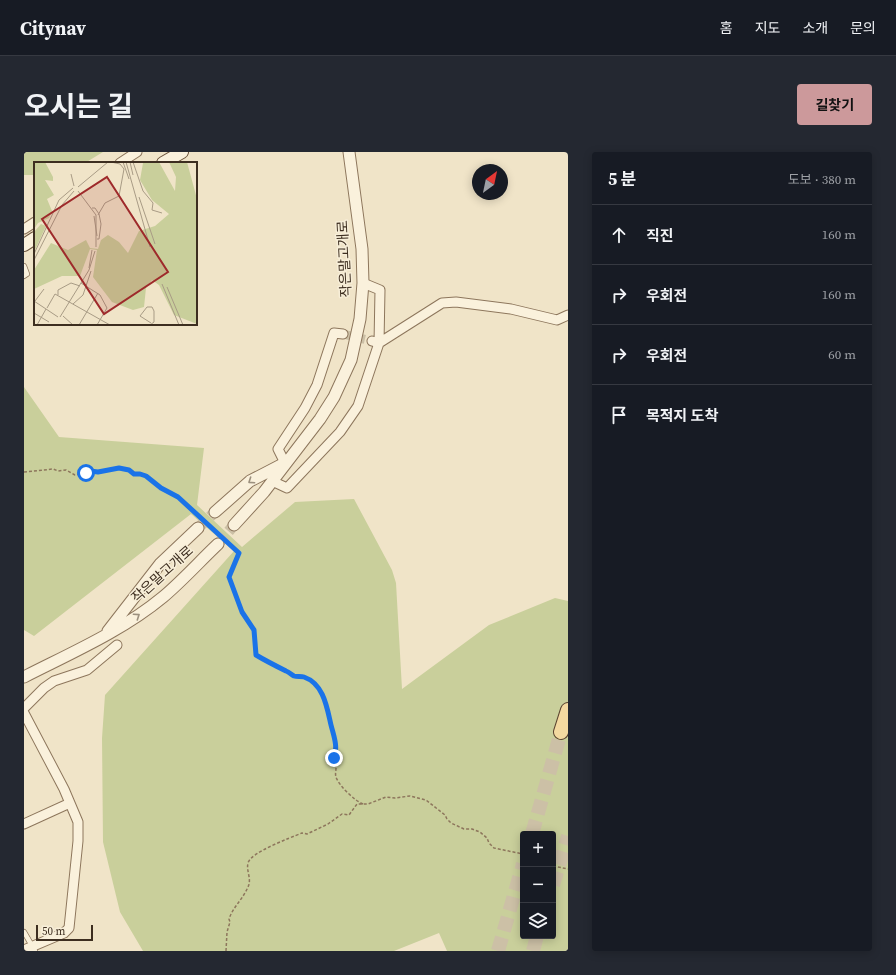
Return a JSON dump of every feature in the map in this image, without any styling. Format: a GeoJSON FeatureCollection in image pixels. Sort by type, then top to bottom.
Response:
{"type":"FeatureCollection","features":[{"type":"Feature","properties":{"kind":"main road"},"geometry":{"type":"LineString","coordinates":[[166,162],[182,152]]}},
{"type":"Feature","properties":{"kind":"main road"},"geometry":{"type":"LineString","coordinates":[[24,245],[34,239]]}},
{"type":"Feature","properties":{"kind":"main road"},"geometry":{"type":"LineString","coordinates":[[561,732],[568,710]]}},
{"type":"Feature","properties":{"kind":"street","name":"작은말고개로"},"geometry":{"type":"LineString","coordinates":[[234,525],[272,481],[320,420],[344,379],[350,360],[357,337],[363,283],[362,249],[349,152]]}},
{"type":"Feature","properties":{"kind":"street"},"geometry":{"type":"LineString","coordinates":[[121,162],[133,153]]}},
{"type":"Feature","properties":{"kind":"street"},"geometry":{"type":"LineString","coordinates":[[24,229],[34,223]]}},
{"type":"Feature","properties":{"kind":"street"},"geometry":{"type":"LineString","coordinates":[[272,481],[287,488],[340,432],[358,406],[375,342],[380,290],[363,283]]}},
{"type":"Feature","properties":{"kind":"street"},"geometry":{"type":"LineString","coordinates":[[375,342],[442,303],[456,302],[511,309],[558,320],[568,315]]}},
{"type":"Feature","properties":{"kind":"street"},"geometry":{"type":"LineString","coordinates":[[285,463],[278,449],[305,408],[317,385],[334,332],[343,334]]}},
{"type":"Feature","properties":{"kind":"street","name":"작은말고개로"},"geometry":{"type":"LineString","coordinates":[[215,512],[250,481],[285,463]]}},
{"type":"Feature","properties":{"kind":"street","name":"작은말고개로"},"geometry":{"type":"LineString","coordinates":[[104,636],[160,564],[198,528]]}},
{"type":"Feature","properties":{"kind":"street","name":"작은말고개로"},"geometry":{"type":"LineString","coordinates":[[24,678],[104,636],[138,616],[163,597],[223,541]]}},
{"type":"Feature","properties":{"kind":"street"},"geometry":{"type":"LineString","coordinates":[[24,708],[44,688],[54,681],[87,670],[117,645]]}},
{"type":"Feature","properties":{"kind":"street"},"geometry":{"type":"LineString","coordinates":[[24,713],[64,789],[78,822],[69,928],[64,933],[30,949]]}},
{"type":"Feature","properties":{"kind":"street"},"geometry":{"type":"LineString","coordinates":[[24,824],[70,802]]}},
{"type":"Feature","properties":{"kind":"lane"},"geometry":{"type":"LineString","coordinates":[[24,266],[27,274],[24,276]]}},
{"type":"Feature","properties":{"kind":"lane"},"geometry":{"type":"LineString","coordinates":[[24,932],[30,949]]}},
{"type":"Feature","properties":{"kind":"path"},"geometry":{"type":"LineString","coordinates":[[24,472],[53,469],[58,471],[66,470],[75,475],[90,471],[94,472],[119,468],[129,470],[134,474],[146,476],[161,488],[178,497],[223,541],[239,553],[229,577],[242,612],[254,630],[256,655],[294,676],[302,676],[319,689],[324,696],[334,734],[336,749],[334,758],[336,762],[337,779],[341,786],[354,797],[357,802],[364,804]]}},
{"type":"Feature","properties":{"kind":"path"},"geometry":{"type":"LineString","coordinates":[[226,951],[227,932],[231,912],[248,890],[250,884],[248,865],[249,860],[257,853],[302,833],[307,834],[332,822],[336,816],[342,814],[349,815],[357,804],[371,803],[386,797],[395,798],[410,796],[426,800],[445,815],[451,823],[464,829],[472,829],[480,832],[487,838],[489,843],[494,848],[520,853]]}},
{"type":"Feature","properties":{"kind":"path"},"geometry":{"type":"LineString","coordinates":[[556,867],[568,869]]}},
{"type":"Feature","properties":{"kind":"green space"},"geometry":{"type":"Polygon","coordinates":[[[24,152],[103,152],[87,162],[34,162],[34,175],[24,175],[24,152]]]}},
{"type":"Feature","properties":{"kind":"green space"},"geometry":{"type":"Polygon","coordinates":[[[24,387],[59,437],[204,448],[197,505],[242,547],[295,502],[354,499],[392,570],[396,583],[402,689],[489,625],[555,598],[568,601],[568,951],[447,951],[439,933],[394,951],[143,951],[120,912],[103,842],[102,738],[105,695],[234,551],[191,514],[34,636],[24,630],[24,387]]]}},
{"type":"Feature","properties":{"kind":"tunnel"},"geometry":{"type":"LineString","coordinates":[[343,334],[372,341]]}},
{"type":"Feature","properties":{"kind":"tunnel"},"geometry":{"type":"LineString","coordinates":[[198,528],[215,512]]}},
{"type":"Feature","properties":{"kind":"tunnel"},"geometry":{"type":"LineString","coordinates":[[218,544],[234,525]]}},
{"type":"Feature","properties":{"kind":"tunnel"},"geometry":{"type":"LineString","coordinates":[[533,831],[561,732]]}},
{"type":"Feature","properties":{"kind":"tunnel"},"geometry":{"type":"LineString","coordinates":[[556,875],[568,836]]}},
{"type":"Feature","properties":{"kind":"tunnel"},"geometry":{"type":"LineString","coordinates":[[498,951],[522,867]]}},
{"type":"Feature","properties":{"kind":"tunnel"},"geometry":{"type":"LineString","coordinates":[[533,951],[536,939]]}},
{"type":"Feature","properties":{"kind":"route"},"geometry":{"type":"LineString","coordinates":[[86,473],[90,471],[98,472],[119,468],[129,470],[136,475],[140,474],[146,476],[161,488],[178,497],[239,553],[229,577],[242,612],[254,630],[256,655],[294,676],[302,676],[315,684],[319,689],[324,696],[334,734],[336,749],[334,758]]}}]}
